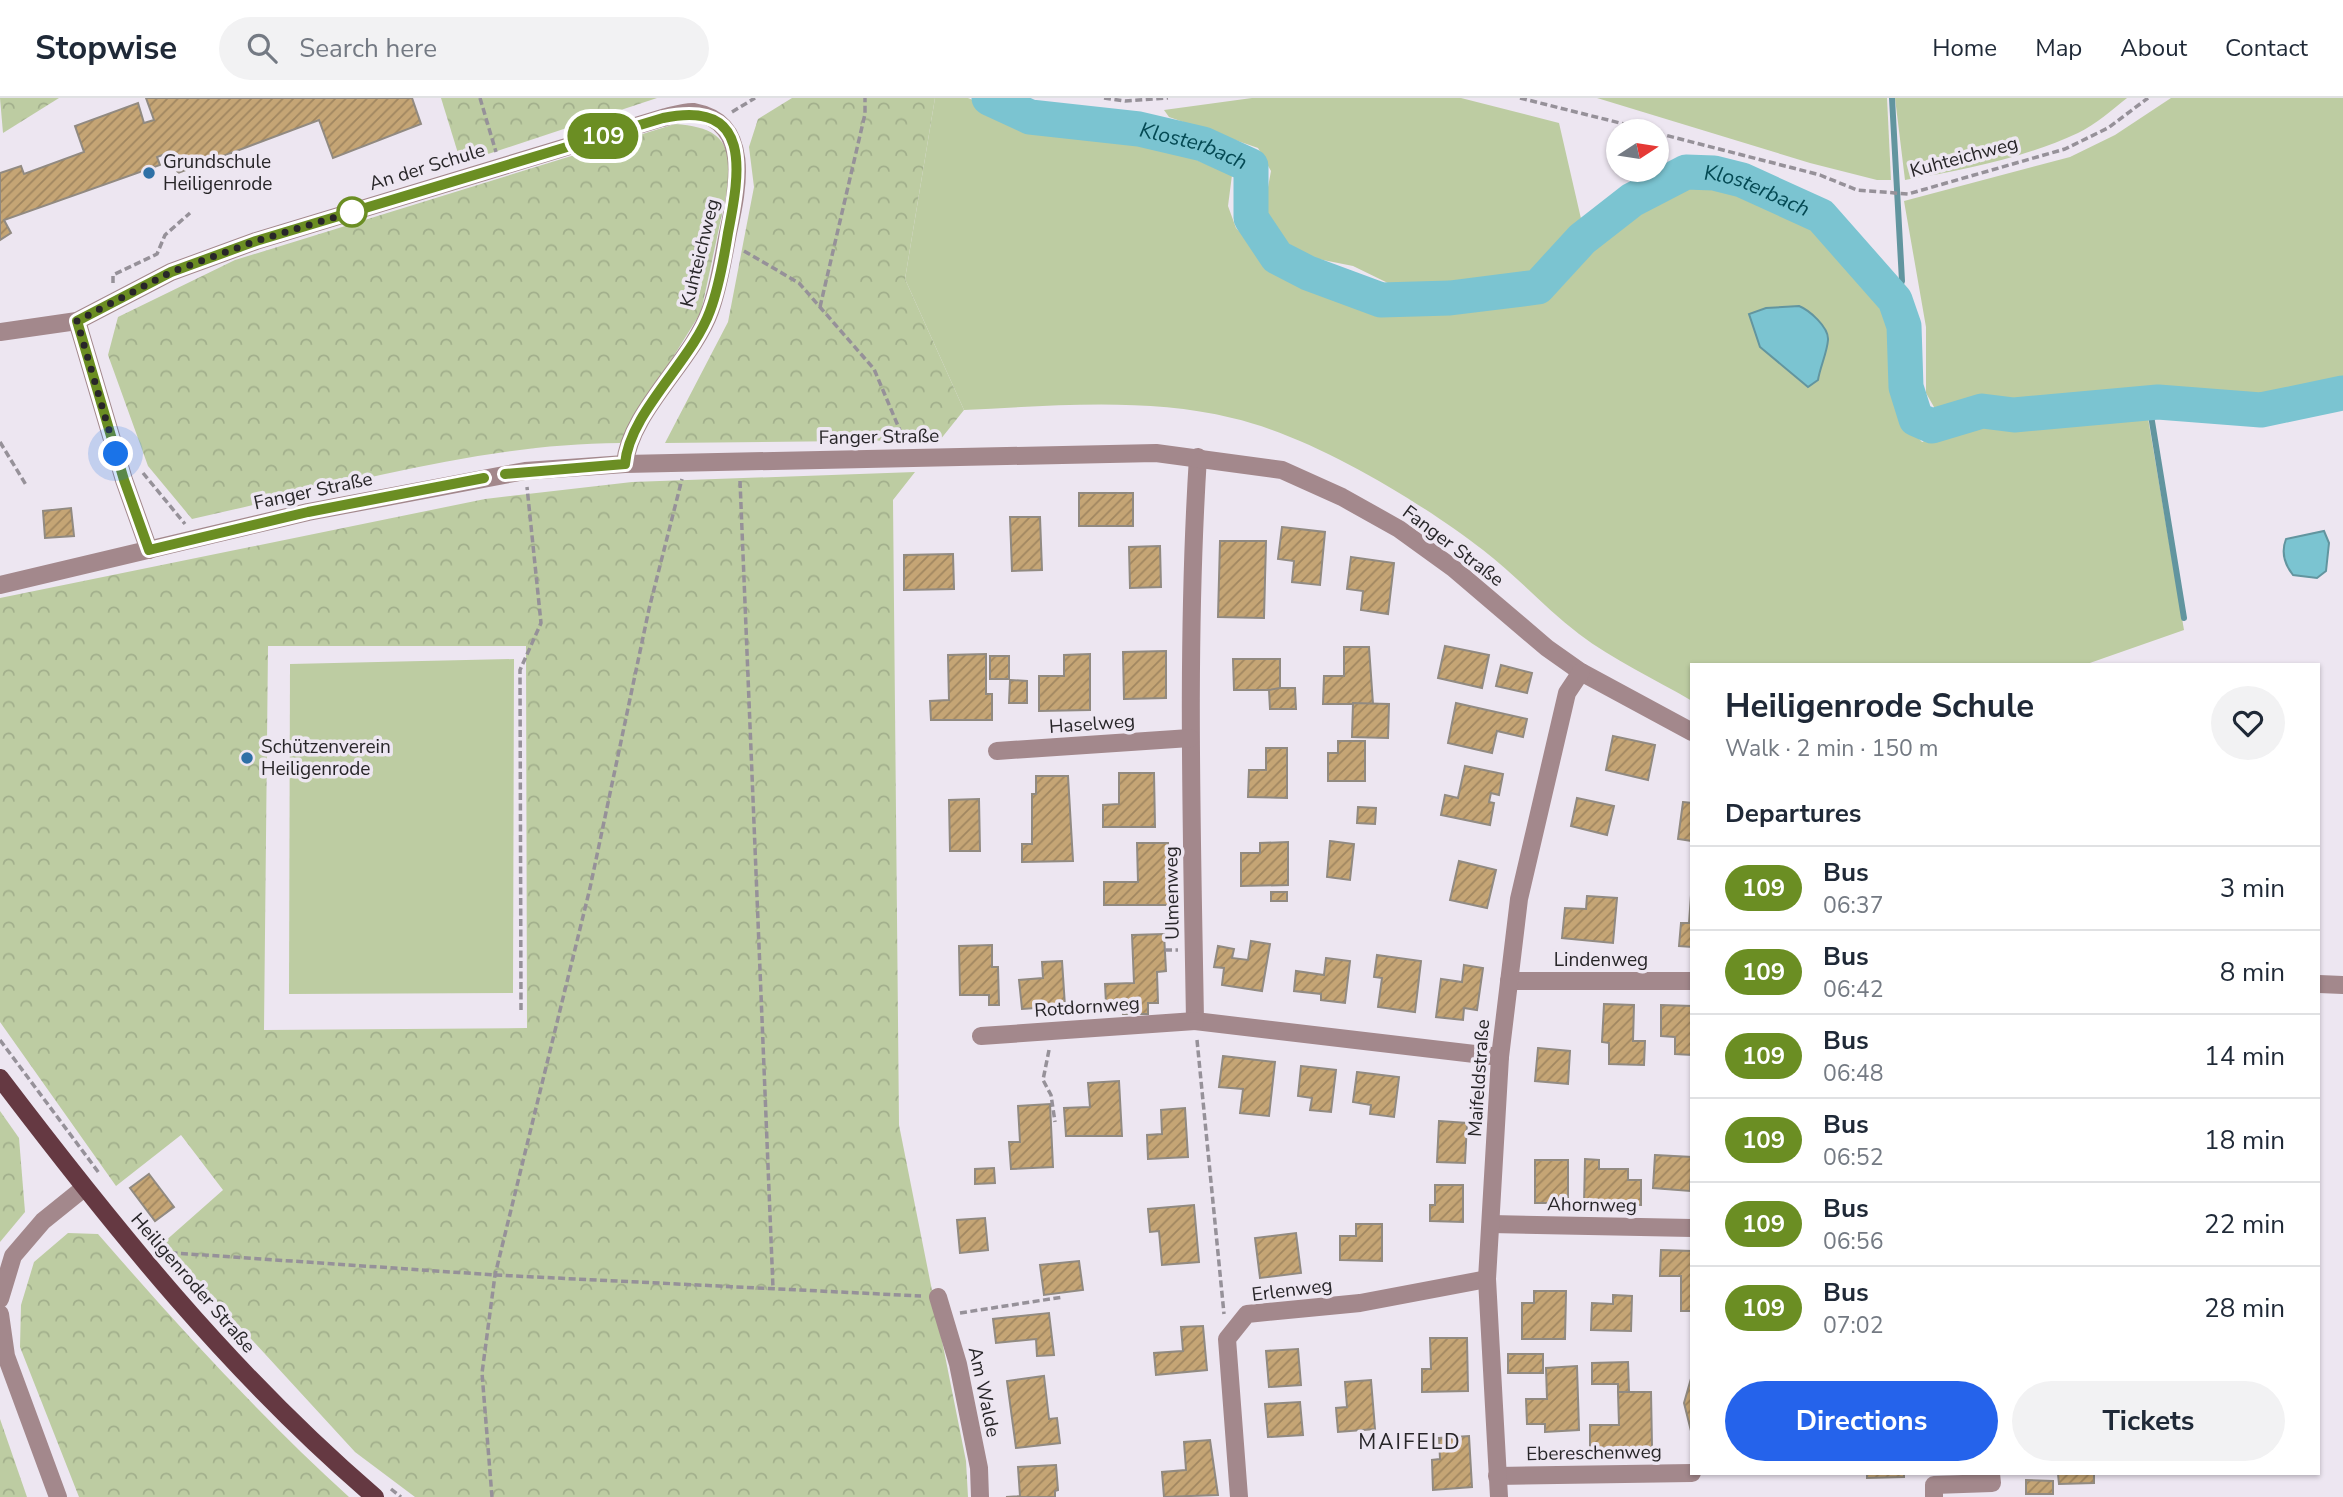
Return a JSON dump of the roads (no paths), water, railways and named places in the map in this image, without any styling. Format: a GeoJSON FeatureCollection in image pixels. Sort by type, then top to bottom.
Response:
{"type":"FeatureCollection","features":[{"type":"Feature","properties":{"kind":"main road","name":"Heiligenroder Straße"},"geometry":{"type":"LineString","coordinates":[[0,1078],[137,1255],[230,1360],[374,1497]]}},
{"type":"Feature","properties":{"kind":"street","name":"An der Schule"},"geometry":{"type":"LineString","coordinates":[[0,332],[77,321],[171,272],[256,241],[663,118],[692,112],[718,121]]}},
{"type":"Feature","properties":{"kind":"street","name":"Kuhteichweg"},"geometry":{"type":"LineString","coordinates":[[625,464],[633,434],[695,341],[710,311],[739,178],[735,146],[718,121]]}},
{"type":"Feature","properties":{"kind":"street"},"geometry":{"type":"LineString","coordinates":[[77,321],[124,480],[149,550]]}},
{"type":"Feature","properties":{"kind":"street","name":"Fanger Straße"},"geometry":{"type":"LineString","coordinates":[[0,585],[308,512],[525,471],[686,462],[1111,452],[1198,457],[1282,470],[1342,496],[1399,529],[1453,568],[1547,648],[1581,672],[1690,731]]}},
{"type":"Feature","properties":{"kind":"street","name":"Ulmenweg"},"geometry":{"type":"LineString","coordinates":[[1195,1021],[1190,738],[1192,542],[1198,457]]}},
{"type":"Feature","properties":{"kind":"street","name":"Maifeldstraße"},"geometry":{"type":"LineString","coordinates":[[1499,1497],[1487,1279],[1500,1057],[1519,899],[1567,693],[1581,672]]}},
{"type":"Feature","properties":{"kind":"street","name":"Haselweg"},"geometry":{"type":"LineString","coordinates":[[997,751],[1190,738]]}},
{"type":"Feature","properties":{"kind":"street","name":"Lindenweg"},"geometry":{"type":"LineString","coordinates":[[1509,981],[1690,981]]}},
{"type":"Feature","properties":{"kind":"street"},"geometry":{"type":"LineString","coordinates":[[2320,984],[2343,985]]}},
{"type":"Feature","properties":{"kind":"street"},"geometry":{"type":"LineString","coordinates":[[1195,1021],[1500,1057]]}},
{"type":"Feature","properties":{"kind":"street","name":"Rotdornweg"},"geometry":{"type":"LineString","coordinates":[[981,1036],[1195,1021]]}},
{"type":"Feature","properties":{"kind":"street"},"geometry":{"type":"LineString","coordinates":[[0,1299],[13,1256],[43,1221],[84,1188]]}},
{"type":"Feature","properties":{"kind":"street","name":"Ahornweg"},"geometry":{"type":"LineString","coordinates":[[1491,1224],[1690,1228]]}},
{"type":"Feature","properties":{"kind":"street","name":"Erlenweg"},"geometry":{"type":"LineString","coordinates":[[1239,1497],[1227,1339],[1247,1314],[1360,1303],[1487,1279]]}},
{"type":"Feature","properties":{"kind":"street","name":"Am Walde"},"geometry":{"type":"LineString","coordinates":[[937,1297],[958,1364],[979,1468],[980,1497]]}},
{"type":"Feature","properties":{"kind":"street"},"geometry":{"type":"LineString","coordinates":[[0,1314],[6,1356],[58,1497]]}},
{"type":"Feature","properties":{"kind":"street","name":"Ebereschenweg"},"geometry":{"type":"LineString","coordinates":[[1497,1476],[1690,1473]]}},
{"type":"Feature","properties":{"kind":"street"},"geometry":{"type":"LineString","coordinates":[[1934,1497],[1934,1485],[1992,1483],[1991,1475]]}},
{"type":"Feature","properties":{"kind":"water"},"geometry":{"type":"Polygon","coordinates":[[[1799,306],[1818,320],[1828,340],[1818,380],[1808,387],[1760,347],[1749,314],[1766,308],[1799,306]]]}},
{"type":"Feature","properties":{"kind":"water"},"geometry":{"type":"Polygon","coordinates":[[[2324,531],[2329,543],[2326,571],[2317,578],[2293,575],[2285,558],[2286,539],[2324,531]]]}},
{"type":"Feature","properties":{"kind":"waterway","name":"Klosterbach"},"geometry":{"type":"LineString","coordinates":[[989,98],[1030,117],[1139,129],[1203,144],[1251,166],[1251,218],[1277,257],[1308,273],[1381,300],[1450,298],[1538,287],[1582,239],[1632,200],[1686,172],[1714,173],[1742,180],[1821,216],[1895,300],[1904,326],[1906,387],[1916,419],[1932,426],[1982,411],[2014,415],[2158,402],[2261,410],[2343,393]]}},
{"type":"Feature","properties":{"kind":"waterway"},"geometry":{"type":"LineString","coordinates":[[1892,98],[1902,281],[1895,300]]}},
{"type":"Feature","properties":{"kind":"waterway"},"geometry":{"type":"LineString","coordinates":[[2149,403],[2184,618]]}},
{"type":"Feature","properties":{"kind":"place","name":"Grundschule Heiligenrode"},"geometry":{"type":"Point","coordinates":[149,173]}},
{"type":"Feature","properties":{"kind":"place","name":"Schützenverein Heiligenrode"},"geometry":{"type":"Point","coordinates":[247,758]}},
{"type":"Feature","properties":{"kind":"district","name":"MAIFELD"},"geometry":{"type":"Point","coordinates":[1410,1442]}}]}
